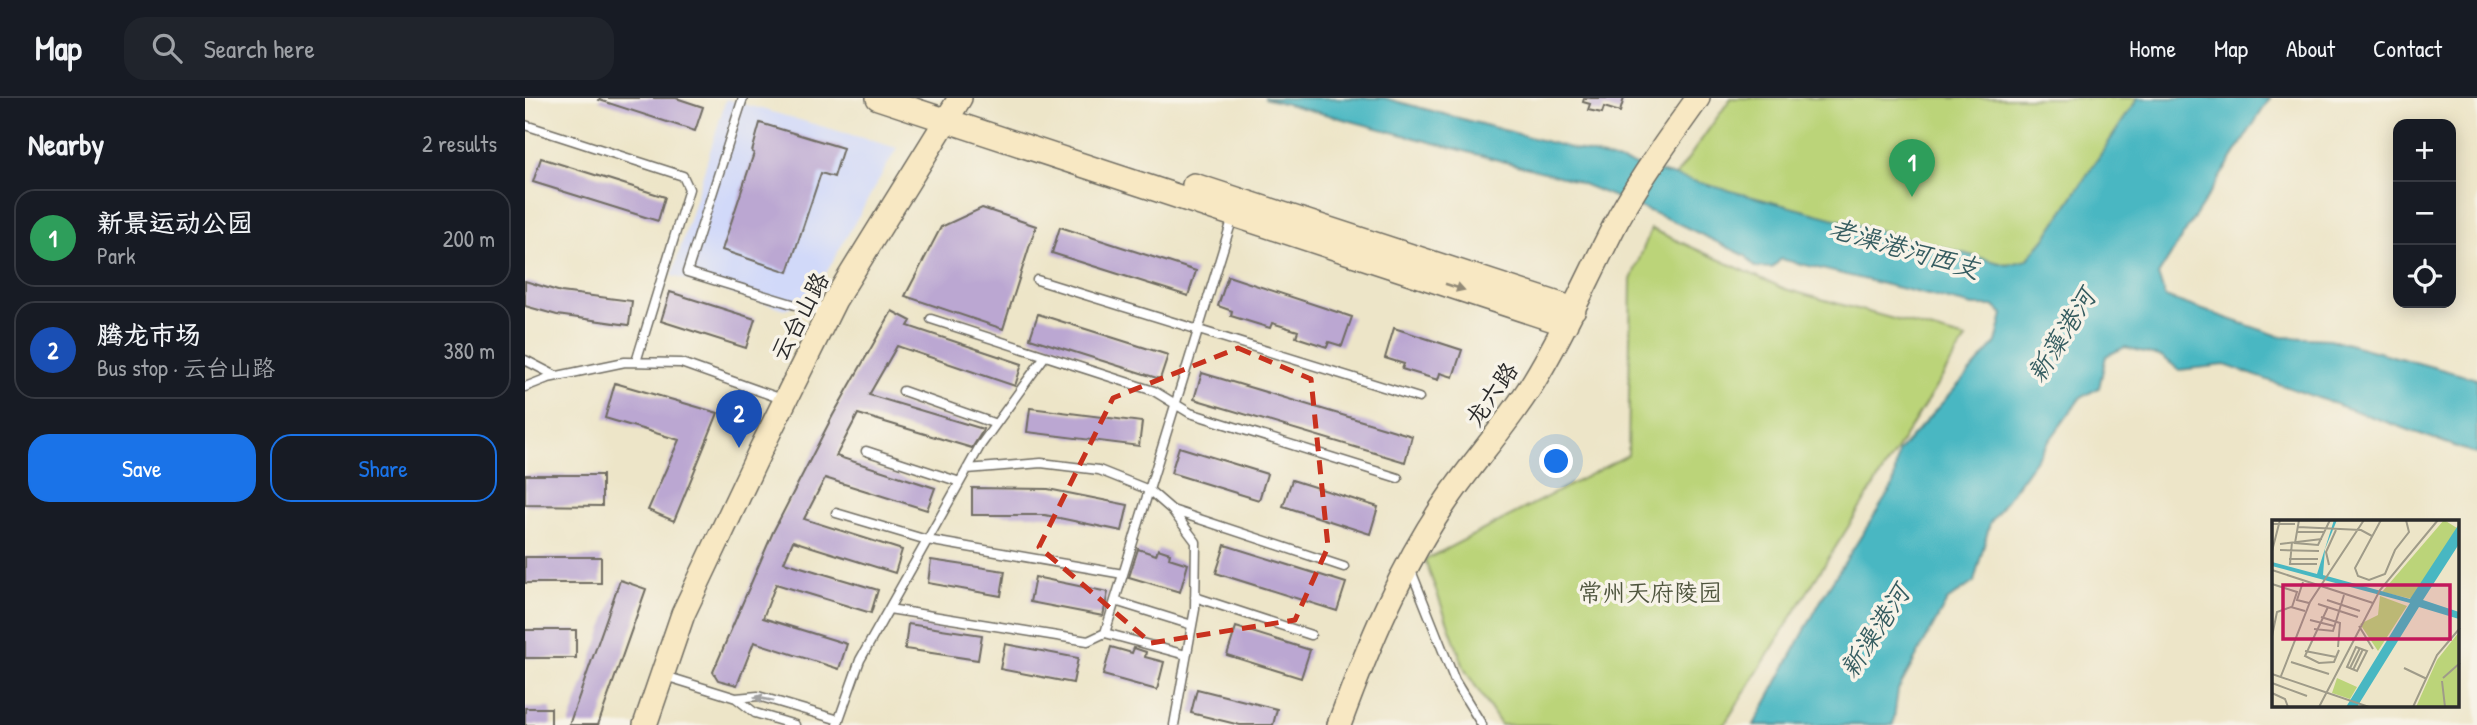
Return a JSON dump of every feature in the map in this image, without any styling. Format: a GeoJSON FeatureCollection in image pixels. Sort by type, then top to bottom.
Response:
{"type":"FeatureCollection","features":[{"type":"Feature","properties":{"kind":"street"},"geometry":{"type":"LineString","coordinates":[[878,98],[953,108],[1570,316]]}},
{"type":"Feature","properties":{"kind":"street"},"geometry":{"type":"LineString","coordinates":[[928,98],[1233,214],[1570,316]]}},
{"type":"Feature","properties":{"kind":"street","name":"龙六路"},"geometry":{"type":"LineString","coordinates":[[1339,725],[1365,656],[1409,566],[1448,499],[1532,383],[1570,316],[1620,216],[1654,160],[1698,98]]}},
{"type":"Feature","properties":{"kind":"street","name":"云台山路"},"geometry":{"type":"LineString","coordinates":[[645,725],[683,614],[827,315],[953,108]]}},
{"type":"Feature","properties":{"kind":"lane"},"geometry":{"type":"LineString","coordinates":[[743,98],[687,272],[827,315]]}},
{"type":"Feature","properties":{"kind":"lane"},"geometry":{"type":"LineString","coordinates":[[525,125],[683,176],[689,189],[636,362]]}},
{"type":"Feature","properties":{"kind":"lane"},"geometry":{"type":"LineString","coordinates":[[1105,633],[1233,214]]}},
{"type":"Feature","properties":{"kind":"lane"},"geometry":{"type":"LineString","coordinates":[[1037,280],[1419,398]]}},
{"type":"Feature","properties":{"kind":"lane"},"geometry":{"type":"LineString","coordinates":[[931,318],[1154,391],[1190,413],[1398,478]]}},
{"type":"Feature","properties":{"kind":"lane"},"geometry":{"type":"LineString","coordinates":[[736,698],[758,696],[838,722],[860,660],[967,469],[1045,356]]}},
{"type":"Feature","properties":{"kind":"lane"},"geometry":{"type":"LineString","coordinates":[[525,360],[557,376]]}},
{"type":"Feature","properties":{"kind":"lane"},"geometry":{"type":"LineString","coordinates":[[525,387],[557,376],[625,362],[681,363],[785,400]]}},
{"type":"Feature","properties":{"kind":"lane"},"geometry":{"type":"LineString","coordinates":[[903,391],[996,424]]}},
{"type":"Feature","properties":{"kind":"lane"},"geometry":{"type":"LineString","coordinates":[[866,451],[960,482]]}},
{"type":"Feature","properties":{"kind":"lane"},"geometry":{"type":"LineString","coordinates":[[967,469],[1041,463],[1099,470],[1149,490],[1173,510],[1196,542],[1192,625],[1174,725]]}},
{"type":"Feature","properties":{"kind":"lane"},"geometry":{"type":"LineString","coordinates":[[1173,510],[1344,567]]}},
{"type":"Feature","properties":{"kind":"lane"},"geometry":{"type":"LineString","coordinates":[[836,513],[927,540],[1123,574]]}},
{"type":"Feature","properties":{"kind":"lane"},"geometry":{"type":"LineString","coordinates":[[1409,566],[1455,681],[1482,725]]}},
{"type":"Feature","properties":{"kind":"lane"},"geometry":{"type":"LineString","coordinates":[[1195,597],[1311,635]]}},
{"type":"Feature","properties":{"kind":"lane"},"geometry":{"type":"LineString","coordinates":[[1115,601],[1192,625]]}},
{"type":"Feature","properties":{"kind":"lane"},"geometry":{"type":"LineString","coordinates":[[889,609],[1088,641],[1105,633],[1186,655]]}},
{"type":"Feature","properties":{"kind":"lane"},"geometry":{"type":"LineString","coordinates":[[662,675],[736,698],[755,713],[795,725]]}},
{"type":"Feature","properties":{"kind":"highlighted area"},"geometry":{"type":"Polygon","coordinates":[[[1238,348],[1311,379],[1328,547],[1295,620],[1151,643],[1039,547],[1113,398],[1238,348]]]}},
{"type":"Feature","properties":{"kind":"shaded area"},"geometry":{"type":"Polygon","coordinates":[[[726,99],[897,148],[813,296],[785,309],[672,276],[726,99]]]}},
{"type":"Feature","properties":{"kind":"green space"},"geometry":{"type":"Polygon","coordinates":[[[1731,98],[2138,98],[2046,237],[2027,260],[2007,265],[1675,177],[1731,98]]]}},
{"type":"Feature","properties":{"kind":"green space","name":"常州天府陵园"},"geometry":{"type":"Polygon","coordinates":[[[1651,229],[1785,289],[1966,339],[1724,725],[1501,725],[1465,670],[1425,560],[1628,455],[1631,280],[1651,229]]]}},
{"type":"Feature","properties":{"kind":"water"},"geometry":{"type":"Polygon","coordinates":[[[1264,98],[1384,98],[2007,265],[2027,260],[2046,237],[2138,98],[2270,98],[2158,275],[2165,297],[2282,337],[2330,339],[2477,379],[2477,454],[2225,365],[2179,370],[2163,357],[2125,347],[2106,356],[2099,388],[2081,397],[1990,523],[1974,582],[1947,601],[1898,690],[1893,725],[1754,725],[1825,593],[1893,486],[1898,452],[1996,343],[2003,314],[1993,306],[1973,306],[1781,259],[1772,268],[1755,267],[1746,256],[1671,220],[1570,179],[1264,98]]]}},
{"type":"Feature","properties":{"kind":"building"},"geometry":{"type":"Polygon","coordinates":[[[676,98],[703,107],[695,131],[599,100],[676,98]]]}},
{"type":"Feature","properties":{"kind":"building"},"geometry":{"type":"Polygon","coordinates":[[[1584,98],[1624,98],[1620,112],[1604,107],[1602,113],[1588,110],[1590,104],[1583,102],[1584,98]]]}},
{"type":"Feature","properties":{"kind":"building"},"geometry":{"type":"Polygon","coordinates":[[[760,123],[843,148],[834,177],[821,173],[788,272],[722,250],[754,153],[752,152],[760,123]]]}},
{"type":"Feature","properties":{"kind":"building"},"geometry":{"type":"Polygon","coordinates":[[[541,158],[665,197],[658,221],[533,182],[541,158]]]}},
{"type":"Feature","properties":{"kind":"building"},"geometry":{"type":"Polygon","coordinates":[[[982,208],[1036,226],[1003,329],[905,296],[941,227],[982,208]]]}},
{"type":"Feature","properties":{"kind":"building"},"geometry":{"type":"Polygon","coordinates":[[[1060,227],[1196,271],[1188,296],[1052,253],[1060,227]]]}},
{"type":"Feature","properties":{"kind":"building"},"geometry":{"type":"Polygon","coordinates":[[[1228,276],[1352,317],[1342,346],[1329,342],[1327,347],[1296,337],[1298,331],[1272,323],[1270,328],[1231,316],[1232,311],[1218,306],[1228,276]]]}},
{"type":"Feature","properties":{"kind":"building"},"geometry":{"type":"Polygon","coordinates":[[[525,281],[561,292],[632,301],[629,325],[557,315],[525,306],[525,281]]]}},
{"type":"Feature","properties":{"kind":"building"},"geometry":{"type":"Polygon","coordinates":[[[670,292],[755,319],[746,348],[661,321],[670,292]]]}},
{"type":"Feature","properties":{"kind":"building"},"geometry":{"type":"Polygon","coordinates":[[[892,311],[911,321],[908,326],[1022,364],[1015,386],[897,346],[869,395],[983,429],[982,432],[972,448],[858,414],[836,456],[935,488],[927,510],[825,478],[804,519],[902,550],[895,573],[793,541],[784,562],[878,590],[871,613],[776,584],[763,618],[847,644],[839,669],[754,642],[737,685],[718,680],[713,672],[773,532],[833,415],[892,311]]]}},
{"type":"Feature","properties":{"kind":"building"},"geometry":{"type":"Polygon","coordinates":[[[1038,314],[1168,355],[1160,379],[1030,338],[1038,314]]]}},
{"type":"Feature","properties":{"kind":"building"},"geometry":{"type":"Polygon","coordinates":[[[1394,328],[1462,350],[1453,377],[1440,373],[1438,380],[1402,369],[1404,364],[1385,358],[1394,328]]]}},
{"type":"Feature","properties":{"kind":"building"},"geometry":{"type":"Polygon","coordinates":[[[1202,373],[1412,436],[1405,462],[1194,399],[1202,373]]]}},
{"type":"Feature","properties":{"kind":"building"},"geometry":{"type":"Polygon","coordinates":[[[615,383],[718,413],[674,521],[648,510],[679,440],[605,418],[615,383]]]}},
{"type":"Feature","properties":{"kind":"building"},"geometry":{"type":"Polygon","coordinates":[[[1030,408],[1142,422],[1139,446],[1027,432],[1030,408]]]}},
{"type":"Feature","properties":{"kind":"building"},"geometry":{"type":"Polygon","coordinates":[[[1179,447],[1267,474],[1259,500],[1171,473],[1179,447]]]}},
{"type":"Feature","properties":{"kind":"building"},"geometry":{"type":"Polygon","coordinates":[[[525,475],[602,475],[602,506],[525,505],[525,475]]]}},
{"type":"Feature","properties":{"kind":"building"},"geometry":{"type":"Polygon","coordinates":[[[1292,480],[1378,507],[1370,534],[1283,506],[1292,480]]]}},
{"type":"Feature","properties":{"kind":"building"},"geometry":{"type":"Polygon","coordinates":[[[972,488],[1048,489],[1128,505],[1122,531],[1045,515],[972,515],[972,488]]]}},
{"type":"Feature","properties":{"kind":"building"},"geometry":{"type":"Polygon","coordinates":[[[1225,545],[1346,583],[1337,611],[1216,573],[1225,545]]]}},
{"type":"Feature","properties":{"kind":"building"},"geometry":{"type":"Polygon","coordinates":[[[1138,549],[1156,555],[1158,549],[1170,553],[1169,558],[1188,564],[1180,592],[1129,577],[1138,549]]]}},
{"type":"Feature","properties":{"kind":"building"},"geometry":{"type":"Polygon","coordinates":[[[525,557],[601,557],[601,583],[525,583],[525,557]]]}},
{"type":"Feature","properties":{"kind":"building"},"geometry":{"type":"Polygon","coordinates":[[[931,560],[1005,571],[1001,596],[928,583],[931,560]]]}},
{"type":"Feature","properties":{"kind":"building"},"geometry":{"type":"Polygon","coordinates":[[[1035,577],[1108,592],[1103,616],[1030,602],[1035,577]]]}},
{"type":"Feature","properties":{"kind":"building"},"geometry":{"type":"Polygon","coordinates":[[[620,580],[646,589],[598,725],[569,725],[620,580]]]}},
{"type":"Feature","properties":{"kind":"building"},"geometry":{"type":"Polygon","coordinates":[[[908,624],[982,635],[978,660],[905,649],[908,624]]]}},
{"type":"Feature","properties":{"kind":"building"},"geometry":{"type":"Polygon","coordinates":[[[1236,627],[1310,650],[1301,678],[1227,655],[1236,627]]]}},
{"type":"Feature","properties":{"kind":"building"},"geometry":{"type":"Polygon","coordinates":[[[525,630],[576,630],[576,658],[525,658],[525,630]]]}},
{"type":"Feature","properties":{"kind":"building"},"geometry":{"type":"Polygon","coordinates":[[[1005,644],[1078,658],[1073,683],[1000,669],[1005,644]]]}},
{"type":"Feature","properties":{"kind":"building"},"geometry":{"type":"Polygon","coordinates":[[[1111,647],[1132,653],[1134,648],[1146,652],[1145,657],[1164,662],[1157,690],[1103,675],[1111,647]]]}},
{"type":"Feature","properties":{"kind":"building"},"geometry":{"type":"Polygon","coordinates":[[[1197,689],[1277,709],[1273,725],[1240,725],[1191,713],[1197,689]]]}},
{"type":"Feature","properties":{"kind":"building"},"geometry":{"type":"Polygon","coordinates":[[[525,708],[551,708],[551,725],[525,725],[525,708]]]}},
{"type":"Feature","properties":{"kind":"place","name":"新景运动公园"},"geometry":{"type":"Point","coordinates":[1912,197]}},
{"type":"Feature","properties":{"kind":"place","name":"腾龙市场"},"geometry":{"type":"Point","coordinates":[739,448]}},
{"type":"Feature","properties":{"kind":"water label","name":"老澡港河西支"},"geometry":{"type":"Point","coordinates":[1905,248]}},
{"type":"Feature","properties":{"kind":"water label","name":"新藻港河"},"geometry":{"type":"Point","coordinates":[2061,335]}},
{"type":"Feature","properties":{"kind":"water label","name":"新澡港河"},"geometry":{"type":"Point","coordinates":[1874,631]}}]}
